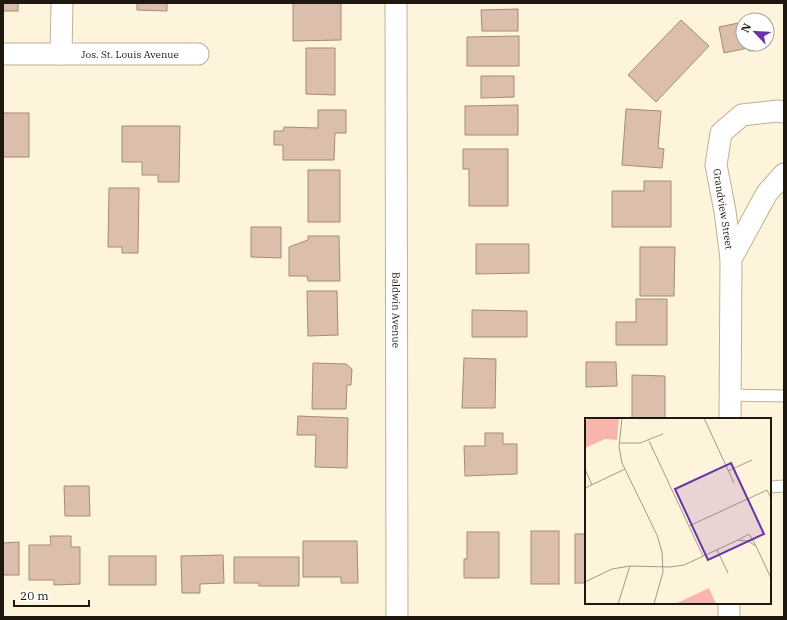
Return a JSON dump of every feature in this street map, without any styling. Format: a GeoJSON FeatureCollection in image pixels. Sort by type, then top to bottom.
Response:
{"type":"FeatureCollection","features":[{"type":"Feature","properties":{"kind":"street"},"geometry":{"type":"LineString","coordinates":[[61,54],[62,3]]}},
{"type":"Feature","properties":{"kind":"street","name":"Baldwin Avenue"},"geometry":{"type":"LineString","coordinates":[[396,3],[396,617]]}},
{"type":"Feature","properties":{"kind":"street","name":"Jos. St. Louis Avenue"},"geometry":{"type":"LineString","coordinates":[[3,54],[198,54]]}},
{"type":"Feature","properties":{"kind":"street","name":"Grandview Street"},"geometry":{"type":"LineString","coordinates":[[730,418],[731,259],[725,211],[716,164],[721,134],[742,115],[777,111],[784,112]]}},
{"type":"Feature","properties":{"kind":"street","name":"Grandview Street"},"geometry":{"type":"LineString","coordinates":[[731,259],[767,193],[784,174]]}},
{"type":"Feature","properties":{"kind":"street"},"geometry":{"type":"LineString","coordinates":[[729,604],[729,617]]}},
{"type":"Feature","properties":{"kind":"lane"},"geometry":{"type":"LineString","coordinates":[[730,394],[784,396]]}},
{"type":"Feature","properties":{"kind":"lane"},"geometry":{"type":"LineString","coordinates":[[771,487],[784,486]]}},
{"type":"Feature","properties":{"kind":"building"},"geometry":{"type":"Polygon","coordinates":[[[3,3],[18,3],[18,11],[3,11],[3,3]]]}},
{"type":"Feature","properties":{"kind":"building"},"geometry":{"type":"Polygon","coordinates":[[[137,3],[167,3],[167,11],[137,10],[137,3]]]}},
{"type":"Feature","properties":{"kind":"building"},"geometry":{"type":"Polygon","coordinates":[[[293,3],[341,3],[341,40],[293,41],[293,3]]]}},
{"type":"Feature","properties":{"kind":"building"},"geometry":{"type":"Polygon","coordinates":[[[518,9],[518,31],[482,31],[481,10],[518,9]]]}},
{"type":"Feature","properties":{"kind":"building"},"geometry":{"type":"Polygon","coordinates":[[[681,20],[709,46],[656,102],[628,75],[681,20]]]}},
{"type":"Feature","properties":{"kind":"building"},"geometry":{"type":"Polygon","coordinates":[[[735,24],[735,51],[724,53],[719,27],[735,24]]]}},
{"type":"Feature","properties":{"kind":"building"},"geometry":{"type":"Polygon","coordinates":[[[519,36],[519,66],[467,66],[467,37],[519,36]]]}},
{"type":"Feature","properties":{"kind":"building"},"geometry":{"type":"Polygon","coordinates":[[[306,48],[335,48],[335,95],[306,94],[306,48]]]}},
{"type":"Feature","properties":{"kind":"building"},"geometry":{"type":"Polygon","coordinates":[[[481,76],[514,76],[514,97],[481,98],[481,76]]]}},
{"type":"Feature","properties":{"kind":"building"},"geometry":{"type":"Polygon","coordinates":[[[518,105],[518,135],[465,135],[465,106],[518,105]]]}},
{"type":"Feature","properties":{"kind":"building"},"geometry":{"type":"Polygon","coordinates":[[[626,109],[661,111],[658,148],[664,149],[662,168],[622,165],[626,109]]]}},
{"type":"Feature","properties":{"kind":"building"},"geometry":{"type":"Polygon","coordinates":[[[318,110],[346,110],[346,133],[335,133],[334,160],[283,160],[283,145],[274,145],[274,131],[283,131],[284,127],[318,128],[318,110]]]}},
{"type":"Feature","properties":{"kind":"building"},"geometry":{"type":"Polygon","coordinates":[[[3,113],[29,113],[29,157],[3,157],[3,113]]]}},
{"type":"Feature","properties":{"kind":"building"},"geometry":{"type":"Polygon","coordinates":[[[122,126],[180,126],[179,182],[158,182],[158,175],[142,175],[142,162],[122,162],[122,126]]]}},
{"type":"Feature","properties":{"kind":"building"},"geometry":{"type":"Polygon","coordinates":[[[463,149],[508,149],[508,206],[469,206],[469,169],[463,169],[463,149]]]}},
{"type":"Feature","properties":{"kind":"building"},"geometry":{"type":"Polygon","coordinates":[[[308,170],[340,170],[340,222],[308,222],[308,170]]]}},
{"type":"Feature","properties":{"kind":"building"},"geometry":{"type":"Polygon","coordinates":[[[644,181],[671,181],[671,227],[612,227],[612,191],[644,191],[644,181]]]}},
{"type":"Feature","properties":{"kind":"building"},"geometry":{"type":"Polygon","coordinates":[[[109,188],[139,188],[138,253],[122,253],[122,247],[108,247],[109,188]]]}},
{"type":"Feature","properties":{"kind":"building"},"geometry":{"type":"Polygon","coordinates":[[[251,227],[281,227],[281,258],[251,257],[251,227]]]}},
{"type":"Feature","properties":{"kind":"building"},"geometry":{"type":"Polygon","coordinates":[[[308,236],[339,236],[340,281],[308,281],[307,276],[289,276],[289,247],[308,240],[308,236]]]}},
{"type":"Feature","properties":{"kind":"building"},"geometry":{"type":"Polygon","coordinates":[[[476,244],[529,244],[529,273],[476,274],[476,244]]]}},
{"type":"Feature","properties":{"kind":"building"},"geometry":{"type":"Polygon","coordinates":[[[640,247],[675,247],[674,296],[640,296],[640,247]]]}},
{"type":"Feature","properties":{"kind":"building"},"geometry":{"type":"Polygon","coordinates":[[[307,291],[337,291],[338,335],[308,336],[307,291]]]}},
{"type":"Feature","properties":{"kind":"building"},"geometry":{"type":"Polygon","coordinates":[[[636,299],[667,299],[667,345],[616,345],[616,322],[636,322],[636,299]]]}},
{"type":"Feature","properties":{"kind":"building"},"geometry":{"type":"Polygon","coordinates":[[[472,310],[527,311],[527,337],[472,337],[472,310]]]}},
{"type":"Feature","properties":{"kind":"building"},"geometry":{"type":"Polygon","coordinates":[[[464,358],[496,359],[495,408],[462,408],[464,358]]]}},
{"type":"Feature","properties":{"kind":"building"},"geometry":{"type":"Polygon","coordinates":[[[586,362],[616,362],[617,386],[586,387],[586,362]]]}},
{"type":"Feature","properties":{"kind":"building"},"geometry":{"type":"Polygon","coordinates":[[[313,363],[346,364],[352,369],[351,385],[347,385],[346,409],[312,409],[313,363]]]}},
{"type":"Feature","properties":{"kind":"building"},"geometry":{"type":"Polygon","coordinates":[[[632,375],[665,376],[665,418],[632,418],[632,375]]]}},
{"type":"Feature","properties":{"kind":"building"},"geometry":{"type":"Polygon","coordinates":[[[298,416],[348,418],[347,468],[315,467],[316,435],[297,435],[298,416]]]}},
{"type":"Feature","properties":{"kind":"building"},"geometry":{"type":"Polygon","coordinates":[[[485,433],[503,433],[503,444],[517,444],[517,474],[465,476],[464,446],[485,446],[485,433]]]}},
{"type":"Feature","properties":{"kind":"building"},"geometry":{"type":"Polygon","coordinates":[[[64,486],[89,486],[90,516],[65,516],[64,486]]]}},
{"type":"Feature","properties":{"kind":"building"},"geometry":{"type":"Polygon","coordinates":[[[531,531],[559,531],[559,584],[531,584],[531,531]]]}},
{"type":"Feature","properties":{"kind":"building"},"geometry":{"type":"Polygon","coordinates":[[[467,532],[499,532],[499,578],[464,578],[464,559],[467,559],[467,532]]]}},
{"type":"Feature","properties":{"kind":"building"},"geometry":{"type":"Polygon","coordinates":[[[575,534],[585,534],[585,583],[575,583],[575,534]]]}},
{"type":"Feature","properties":{"kind":"building"},"geometry":{"type":"Polygon","coordinates":[[[50,536],[71,536],[71,547],[80,547],[80,584],[54,585],[54,580],[29,580],[29,545],[51,545],[50,536]]]}},
{"type":"Feature","properties":{"kind":"building"},"geometry":{"type":"Polygon","coordinates":[[[303,541],[357,541],[358,583],[341,583],[341,577],[303,577],[303,541]]]}},
{"type":"Feature","properties":{"kind":"building"},"geometry":{"type":"Polygon","coordinates":[[[19,542],[19,575],[3,575],[3,543],[19,542]]]}},
{"type":"Feature","properties":{"kind":"building"},"geometry":{"type":"Polygon","coordinates":[[[223,555],[224,583],[200,584],[200,593],[182,593],[181,556],[223,555]]]}},
{"type":"Feature","properties":{"kind":"building"},"geometry":{"type":"Polygon","coordinates":[[[109,556],[156,556],[156,585],[109,585],[109,556]]]}},
{"type":"Feature","properties":{"kind":"building"},"geometry":{"type":"Polygon","coordinates":[[[234,557],[299,557],[299,586],[259,586],[259,583],[234,583],[234,557]]]}}]}
